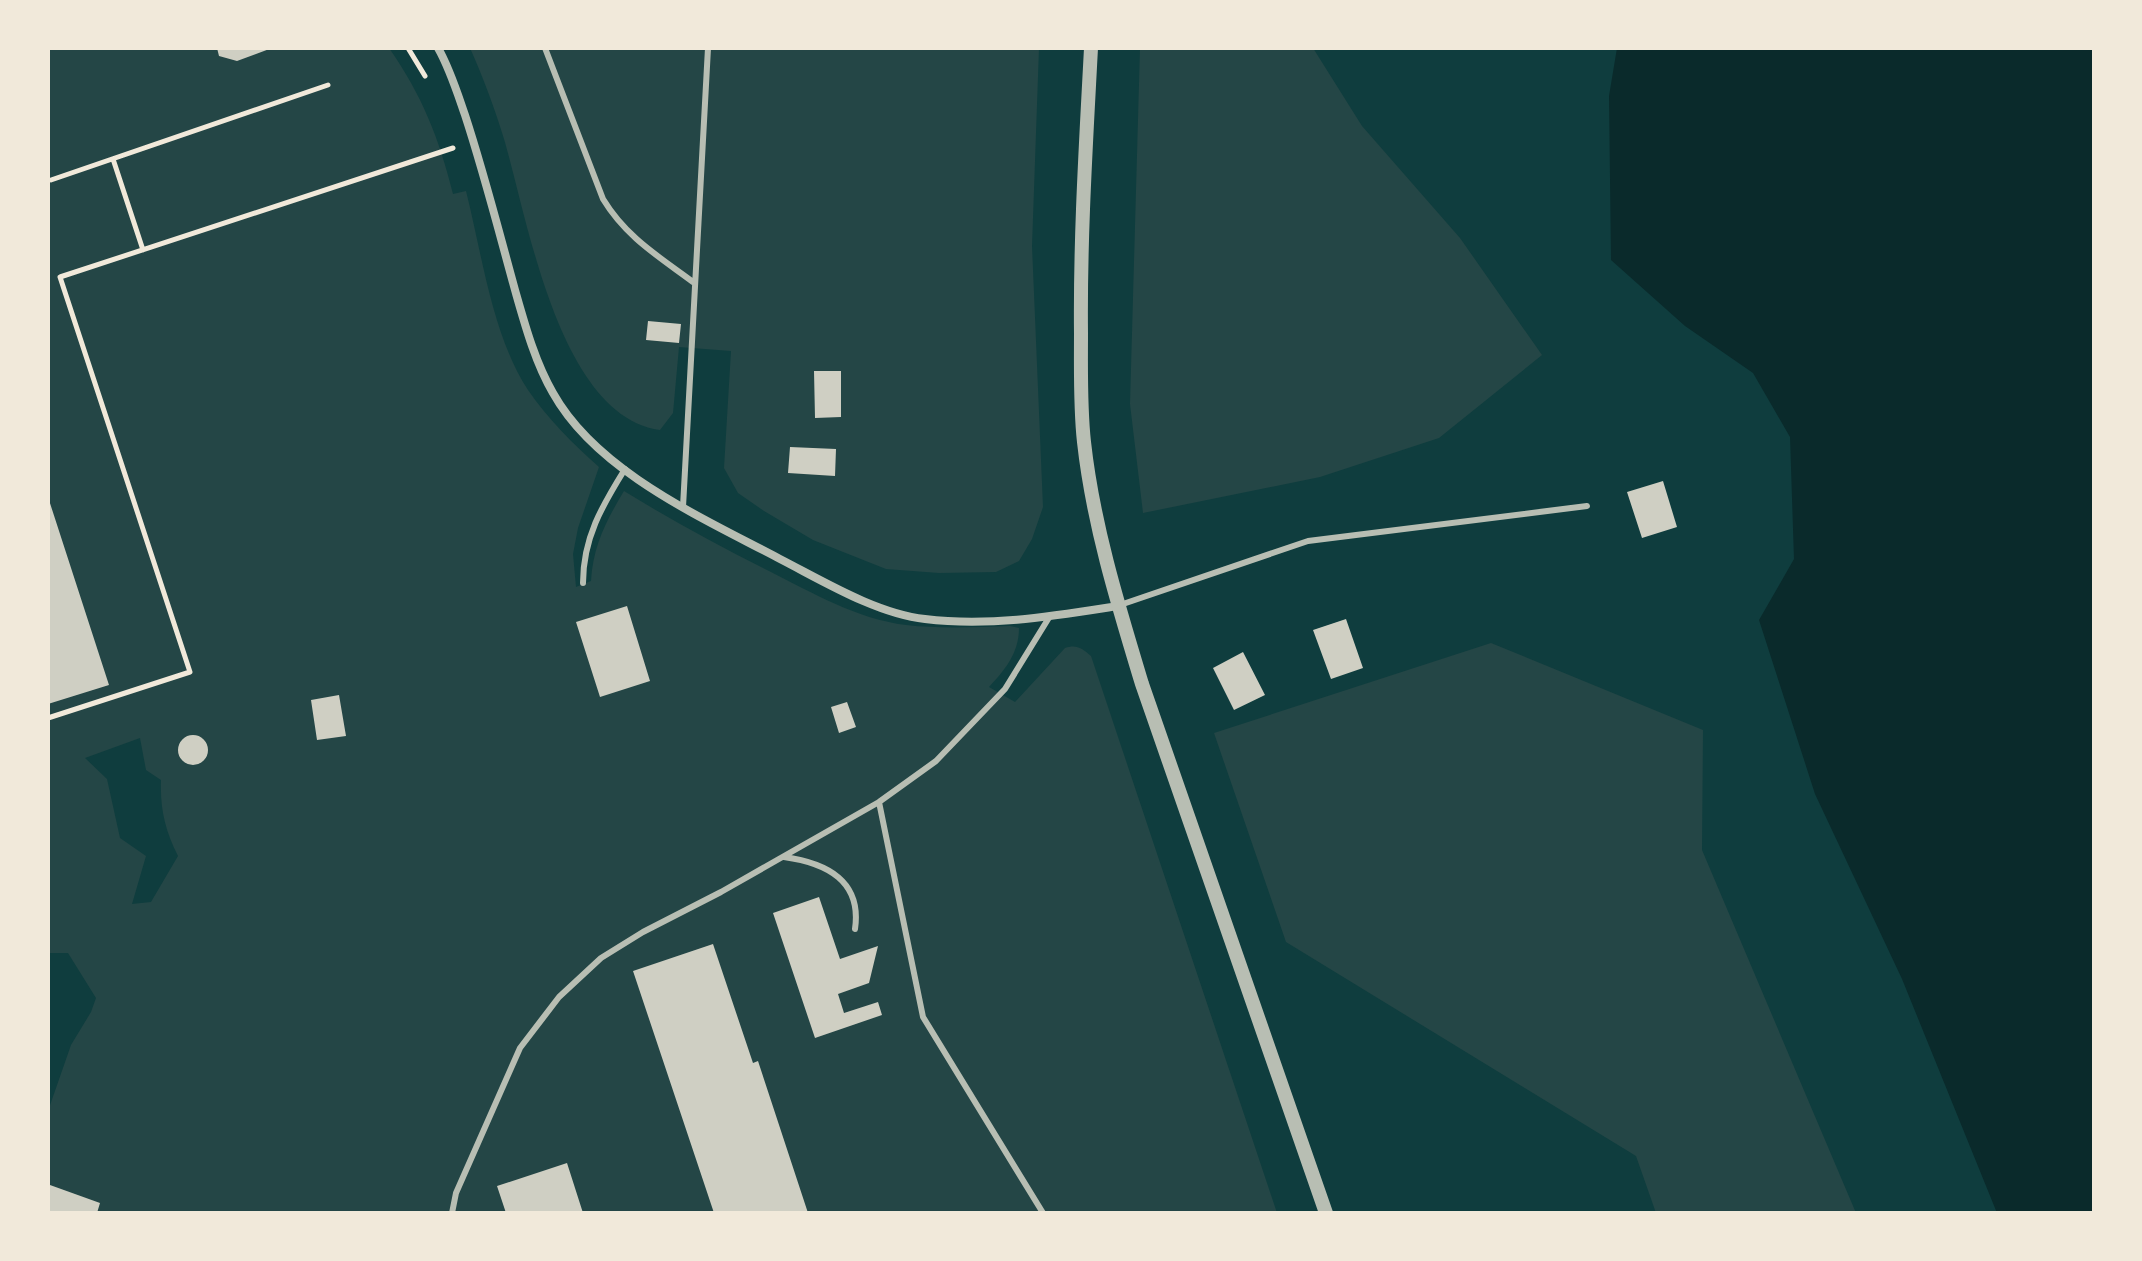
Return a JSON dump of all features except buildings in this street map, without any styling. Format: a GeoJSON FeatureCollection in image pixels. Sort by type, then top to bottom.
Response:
{"type":"FeatureCollection","features":[{"type":"Feature","properties":{"kind":"street"},"geometry":{"type":"LineString","coordinates":[[438,48],[448,66],[474,142],[526,329],[552,392],[577,428],[625,469],[683,507],[835,587],[891,611],[923,619],[991,622],[1118,606]]}},
{"type":"Feature","properties":{"kind":"street"},"geometry":{"type":"LineString","coordinates":[[1091,48],[1080,242],[1081,401],[1091,487],[1118,606],[1142,684],[1326,1213]]}},
{"type":"Feature","properties":{"kind":"lane"},"geometry":{"type":"LineString","coordinates":[[545,48],[603,199],[616,221],[633,238],[693,282]]}},
{"type":"Feature","properties":{"kind":"lane"},"geometry":{"type":"LineString","coordinates":[[683,507],[708,48]]}},
{"type":"Feature","properties":{"kind":"lane"},"geometry":{"type":"LineString","coordinates":[[583,583],[583,561],[590,533],[600,508],[625,469]]}},
{"type":"Feature","properties":{"kind":"lane"},"geometry":{"type":"LineString","coordinates":[[1118,606],[1308,541],[1587,506]]}},
{"type":"Feature","properties":{"kind":"lane"},"geometry":{"type":"LineString","coordinates":[[452,1213],[456,1193],[520,1048],[559,997],[601,958],[879,802],[936,761],[1005,689],[1050,616]]}},
{"type":"Feature","properties":{"kind":"lane"},"geometry":{"type":"LineString","coordinates":[[879,802],[923,1017],[1043,1213]]}},
{"type":"Feature","properties":{"kind":"lane"},"geometry":{"type":"LineString","coordinates":[[783,857],[801,859],[820,867],[847,884],[855,900],[855,929]]}},
{"type":"Feature","properties":{"kind":"path"},"geometry":{"type":"LineString","coordinates":[[51,180],[328,85]]}},
{"type":"Feature","properties":{"kind":"path"},"geometry":{"type":"LineString","coordinates":[[48,718],[190,672],[60,277],[446,150]]}},
{"type":"Feature","properties":{"kind":"path"},"geometry":{"type":"LineString","coordinates":[[113,159],[143,250]]}},
{"type":"Feature","properties":{"kind":"shaded area"},"geometry":{"type":"Polygon","coordinates":[[[48,48],[389,48],[428,118],[453,194],[466,191],[497,319],[516,368],[544,411],[599,467],[578,528],[573,554],[576,587],[591,581],[594,556],[602,534],[624,491],[750,562],[870,617],[919,626],[1019,628],[1014,653],[989,687],[1015,702],[1065,648],[1079,648],[1091,656],[1277,1213],[48,1213],[48,1111],[71,1045],[96,998],[68,953],[48,953],[48,48]],[[140,738],[85,758],[107,779],[120,838],[146,856],[132,904],[151,902],[178,856],[164,819],[161,780],[146,770],[140,738]]]}},
{"type":"Feature","properties":{"kind":"shaded area"},"geometry":{"type":"Polygon","coordinates":[[[470,48],[1039,48],[1032,246],[1043,507],[1032,539],[1019,561],[996,572],[939,573],[886,569],[813,540],[738,493],[724,468],[731,351],[679,347],[673,413],[660,430],[625,417],[596,390],[573,353],[553,310],[500,128],[470,48]]]}},
{"type":"Feature","properties":{"kind":"shaded area"},"geometry":{"type":"Polygon","coordinates":[[[1140,48],[1313,48],[1362,126],[1460,238],[1542,355],[1439,438],[1320,477],[1143,513],[1130,404],[1140,48]]]}},
{"type":"Feature","properties":{"kind":"shaded area"},"geometry":{"type":"Polygon","coordinates":[[[1617,48],[2094,48],[2094,1213],[1997,1213],[1902,979],[1815,794],[1759,620],[1794,559],[1790,437],[1753,373],[1685,326],[1611,260],[1609,96],[1617,48]]]}},
{"type":"Feature","properties":{"kind":"shaded area"},"geometry":{"type":"Polygon","coordinates":[[[1491,643],[1703,730],[1702,850],[1856,1213],[1656,1213],[1636,1156],[1286,942],[1214,733],[1491,643]]]}}]}
